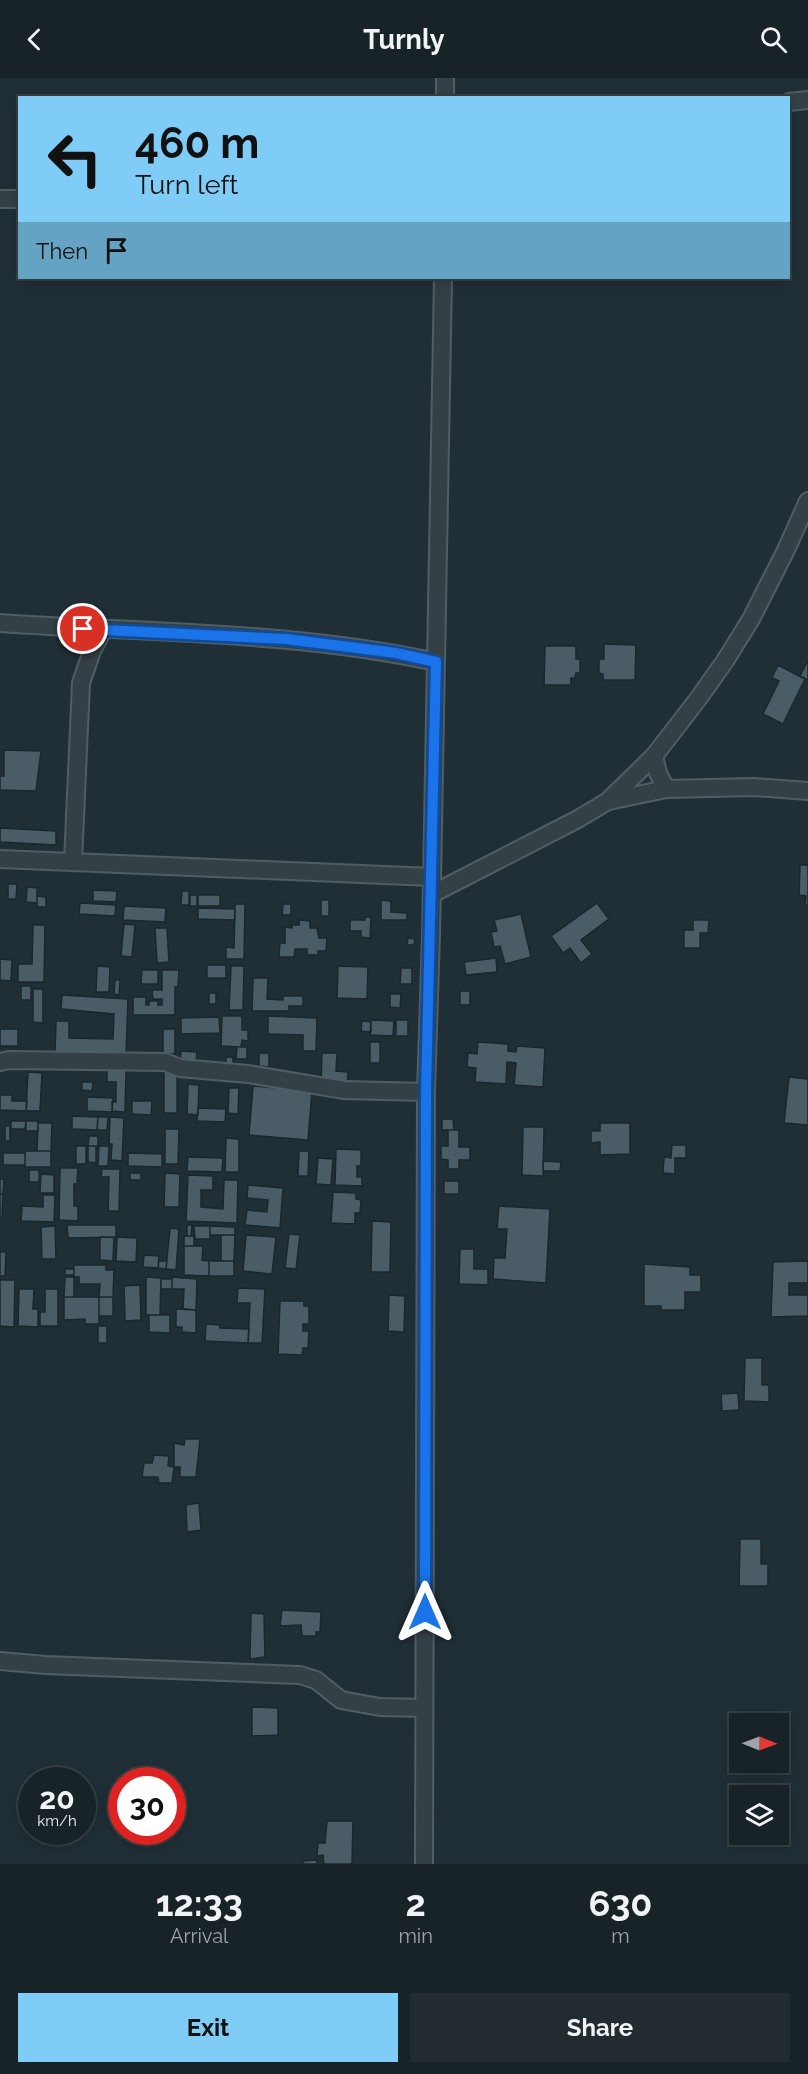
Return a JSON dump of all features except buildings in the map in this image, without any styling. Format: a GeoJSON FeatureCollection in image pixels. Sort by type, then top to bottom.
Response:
{"type":"FeatureCollection","features":[{"type":"Feature","properties":{"kind":"street"},"geometry":{"type":"LineString","coordinates":[[445,78],[445,96]]}},
{"type":"Feature","properties":{"kind":"street"},"geometry":{"type":"LineString","coordinates":[[790,102],[808,100]]}},
{"type":"Feature","properties":{"kind":"street"},"geometry":{"type":"LineString","coordinates":[[0,199],[18,200]]}},
{"type":"Feature","properties":{"kind":"street"},"geometry":{"type":"LineString","coordinates":[[424,1864],[426,1092],[443,279]]}},
{"type":"Feature","properties":{"kind":"street"},"geometry":{"type":"LineString","coordinates":[[0,859],[432,886],[570,824],[608,801],[654,756],[718,671],[751,619],[808,501]]}},
{"type":"Feature","properties":{"kind":"street"},"geometry":{"type":"LineString","coordinates":[[0,623],[286,639],[396,653],[436,662]]}},
{"type":"Feature","properties":{"kind":"street"},"geometry":{"type":"LineString","coordinates":[[72,862],[81,683],[92,651],[103,630]]}},
{"type":"Feature","properties":{"kind":"street"},"geometry":{"type":"LineString","coordinates":[[654,756],[658,773],[666,789]]}},
{"type":"Feature","properties":{"kind":"street"},"geometry":{"type":"LineString","coordinates":[[608,801],[666,789],[754,787],[808,791]]}},
{"type":"Feature","properties":{"kind":"street"},"geometry":{"type":"LineString","coordinates":[[0,1062],[9,1060],[165,1062],[180,1068],[248,1074],[344,1090],[426,1092]]}},
{"type":"Feature","properties":{"kind":"street"},"geometry":{"type":"LineString","coordinates":[[0,1661],[45,1665],[300,1675],[316,1680],[341,1700],[380,1707],[424,1708]]}},
{"type":"Feature","properties":{"kind":"route"},"geometry":{"type":"LineString","coordinates":[[83,629],[286,639],[396,653],[436,662],[426,1092],[425,1612]]}}]}
